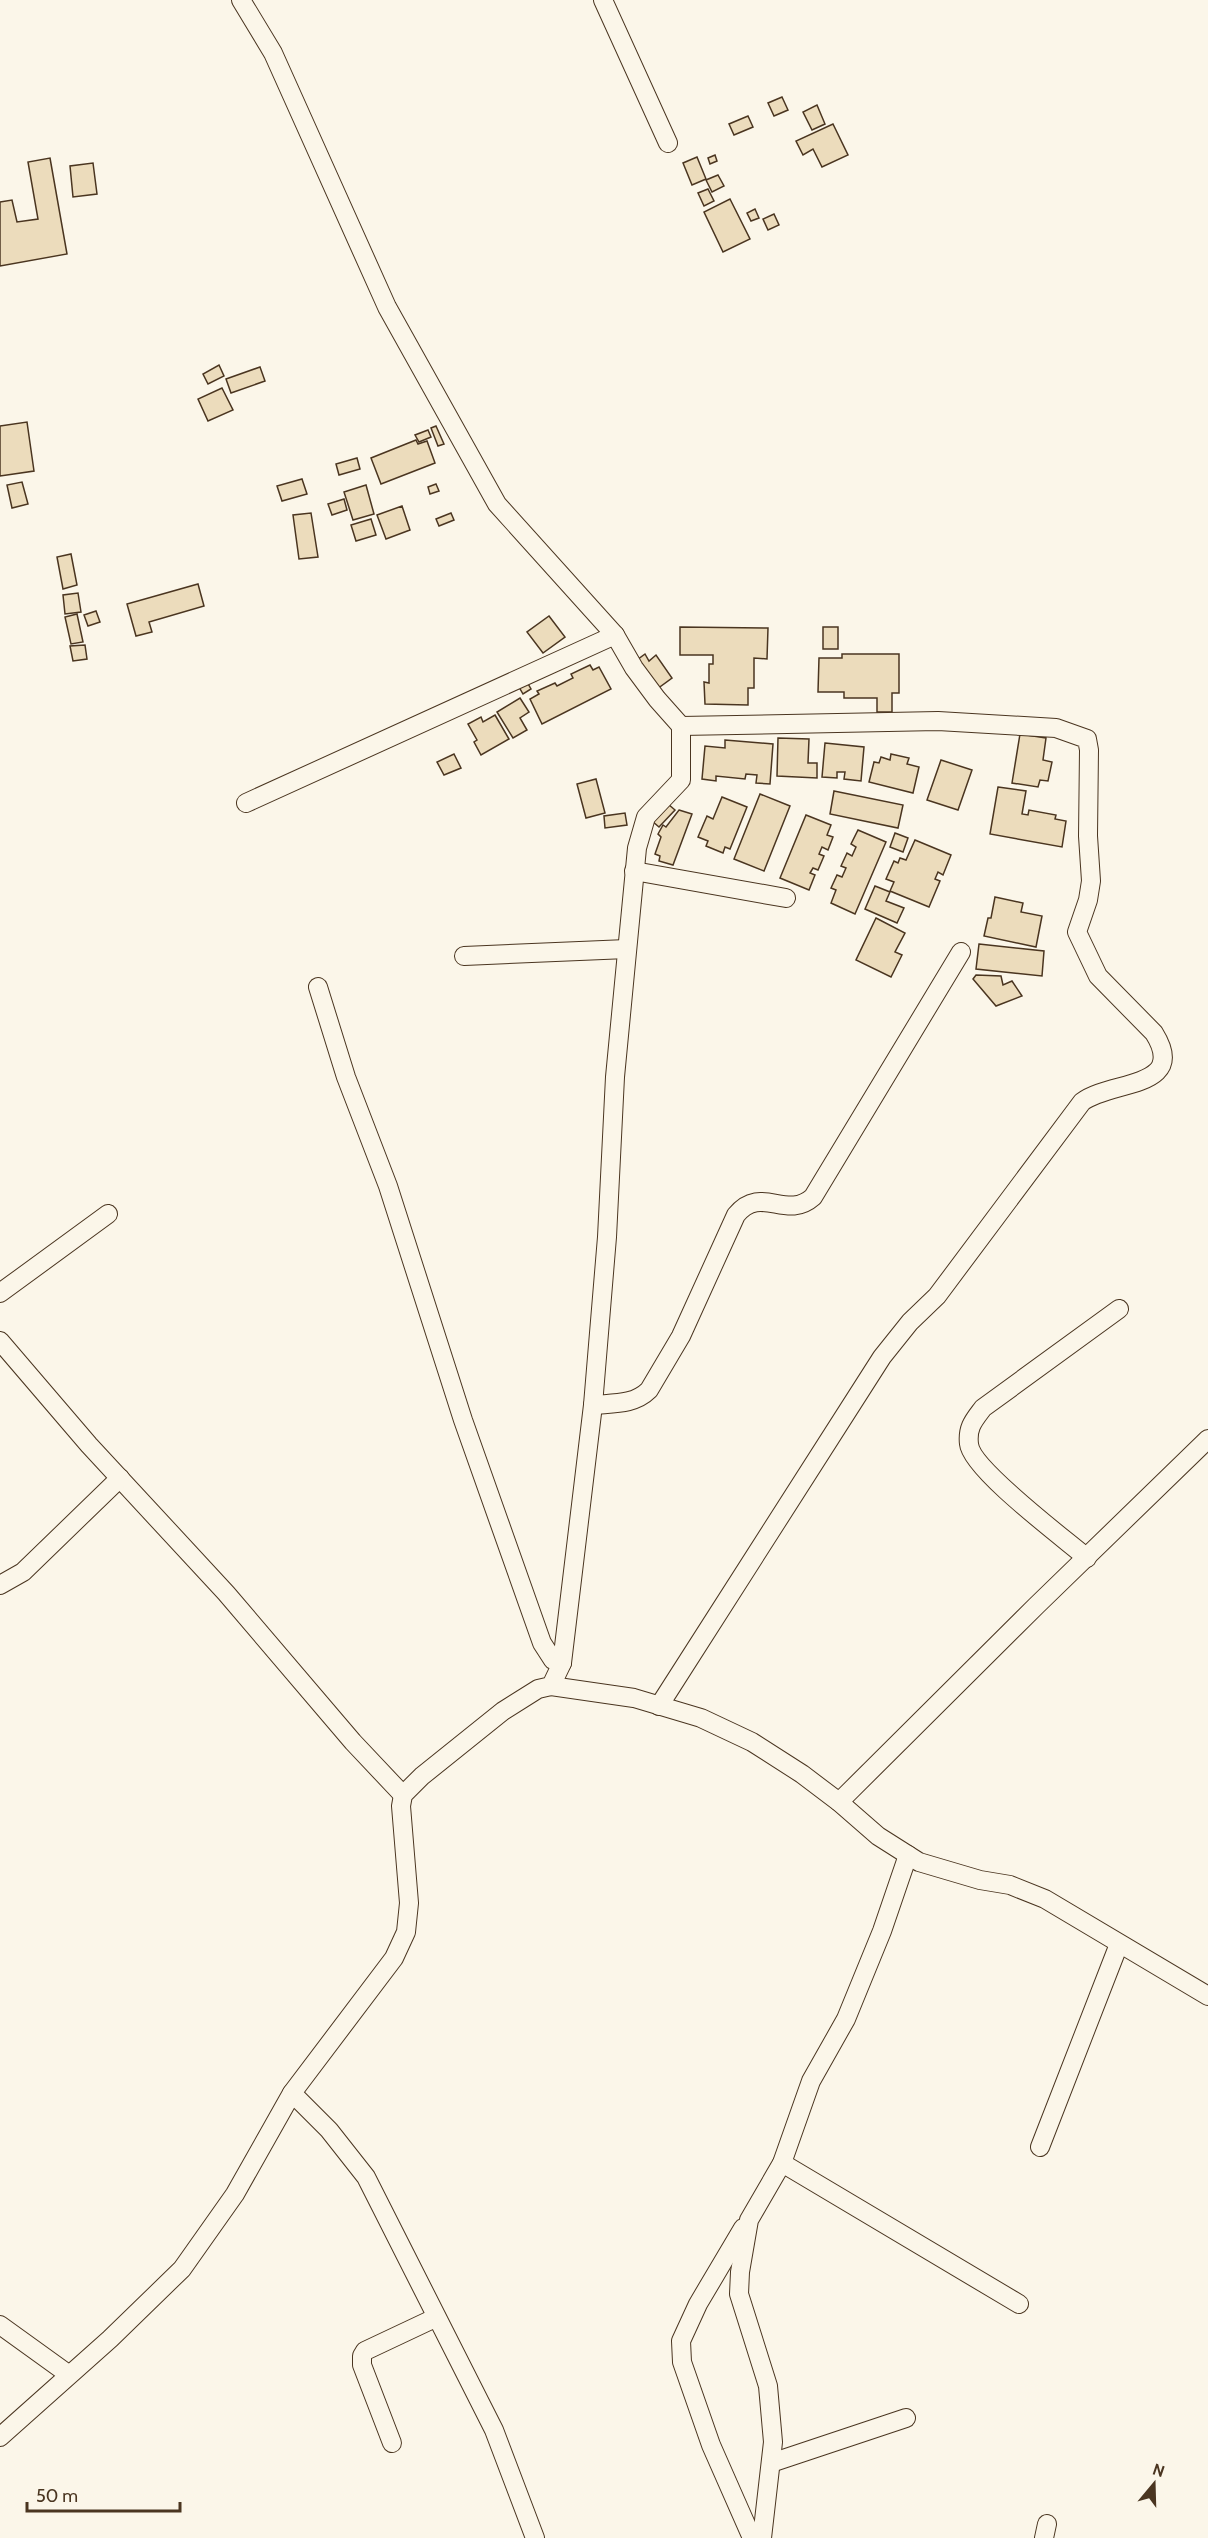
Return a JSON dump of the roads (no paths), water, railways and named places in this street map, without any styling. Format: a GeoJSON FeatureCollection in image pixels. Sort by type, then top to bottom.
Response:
{"type":"FeatureCollection","features":[{"type":"Feature","properties":{"kind":"street"},"geometry":{"type":"LineString","coordinates":[[241,0],[273,53],[387,307],[496,504],[615,635],[640,676],[681,726],[681,780],[646,817],[637,848],[615,1077],[607,1237],[592,1406],[562,1663],[551,1686]]}},
{"type":"Feature","properties":{"kind":"street"},"geometry":{"type":"LineString","coordinates":[[603,0],[668,143]]}},
{"type":"Feature","properties":{"kind":"street"},"geometry":{"type":"LineString","coordinates":[[246,803],[615,635]]}},
{"type":"Feature","properties":{"kind":"street"},"geometry":{"type":"LineString","coordinates":[[659,1706],[767,1535],[898,1335],[937,1296],[1082,1102],[1093,1095],[1150,1078],[1163,1065],[1164,1059],[1160,1042],[1154,1033],[1098,976],[1077,932],[1088,900],[1091,881],[1087,739],[1056,728],[938,720],[681,726]]}},
{"type":"Feature","properties":{"kind":"street"},"geometry":{"type":"LineString","coordinates":[[634,871],[786,898]]}},
{"type":"Feature","properties":{"kind":"street"},"geometry":{"type":"LineString","coordinates":[[464,956],[627,949]]}},
{"type":"Feature","properties":{"kind":"street"},"geometry":{"type":"LineString","coordinates":[[592,1406],[634,1401],[649,1390],[681,1336],[736,1215],[744,1205],[762,1201],[795,1207],[806,1204],[813,1197],[961,952]]}},
{"type":"Feature","properties":{"kind":"street"},"geometry":{"type":"LineString","coordinates":[[318,987],[346,1077],[388,1186],[463,1420],[542,1643],[553,1660],[562,1663]]}},
{"type":"Feature","properties":{"kind":"street"},"geometry":{"type":"LineString","coordinates":[[0,1293],[108,1214]]}},
{"type":"Feature","properties":{"kind":"street"},"geometry":{"type":"LineString","coordinates":[[1087,1558],[986,1473],[969,1447],[969,1426],[983,1408],[1119,1309]]}},
{"type":"Feature","properties":{"kind":"street"},"geometry":{"type":"LineString","coordinates":[[0,1341],[120,1478],[226,1593],[353,1743],[403,1794]]}},
{"type":"Feature","properties":{"kind":"street"},"geometry":{"type":"LineString","coordinates":[[839,1802],[1027,1614],[1208,1439]]}},
{"type":"Feature","properties":{"kind":"street"},"geometry":{"type":"LineString","coordinates":[[0,1586],[23,1572],[120,1478]]}},
{"type":"Feature","properties":{"kind":"street"},"geometry":{"type":"LineString","coordinates":[[0,2437],[68,2374],[110,2339],[182,2269],[235,2194],[292,2093],[394,1958],[406,1932],[409,1903],[401,1806],[403,1794],[503,1711],[538,1689],[551,1686],[634,1698],[701,1718],[752,1742],[802,1774],[878,1836],[919,1862],[980,1880],[1010,1885],[1045,1899],[1208,1996]]}},
{"type":"Feature","properties":{"kind":"street"},"geometry":{"type":"LineString","coordinates":[[752,2538],[707,2434],[682,2362],[681,2341],[698,2304],[782,2163],[811,2081],[851,2008],[882,1931],[908,1855]]}},
{"type":"Feature","properties":{"kind":"street"},"geometry":{"type":"LineString","coordinates":[[1040,2146],[1119,1944]]}},
{"type":"Feature","properties":{"kind":"street"},"geometry":{"type":"LineString","coordinates":[[292,2093],[329,2130],[366,2177],[435,2318],[494,2430],[535,2538]]}},
{"type":"Feature","properties":{"kind":"street"},"geometry":{"type":"LineString","coordinates":[[782,2163],[1019,2304]]}},
{"type":"Feature","properties":{"kind":"street"},"geometry":{"type":"LineString","coordinates":[[748,2220],[740,2272],[740,2294],[768,2386],[773,2442],[762,2538]]}},
{"type":"Feature","properties":{"kind":"street"},"geometry":{"type":"LineString","coordinates":[[392,2443],[362,2365],[362,2356],[365,2350],[435,2318]]}},
{"type":"Feature","properties":{"kind":"street"},"geometry":{"type":"LineString","coordinates":[[0,2325],[68,2374]]}},
{"type":"Feature","properties":{"kind":"street"},"geometry":{"type":"LineString","coordinates":[[771,2463],[906,2418]]}}]}
